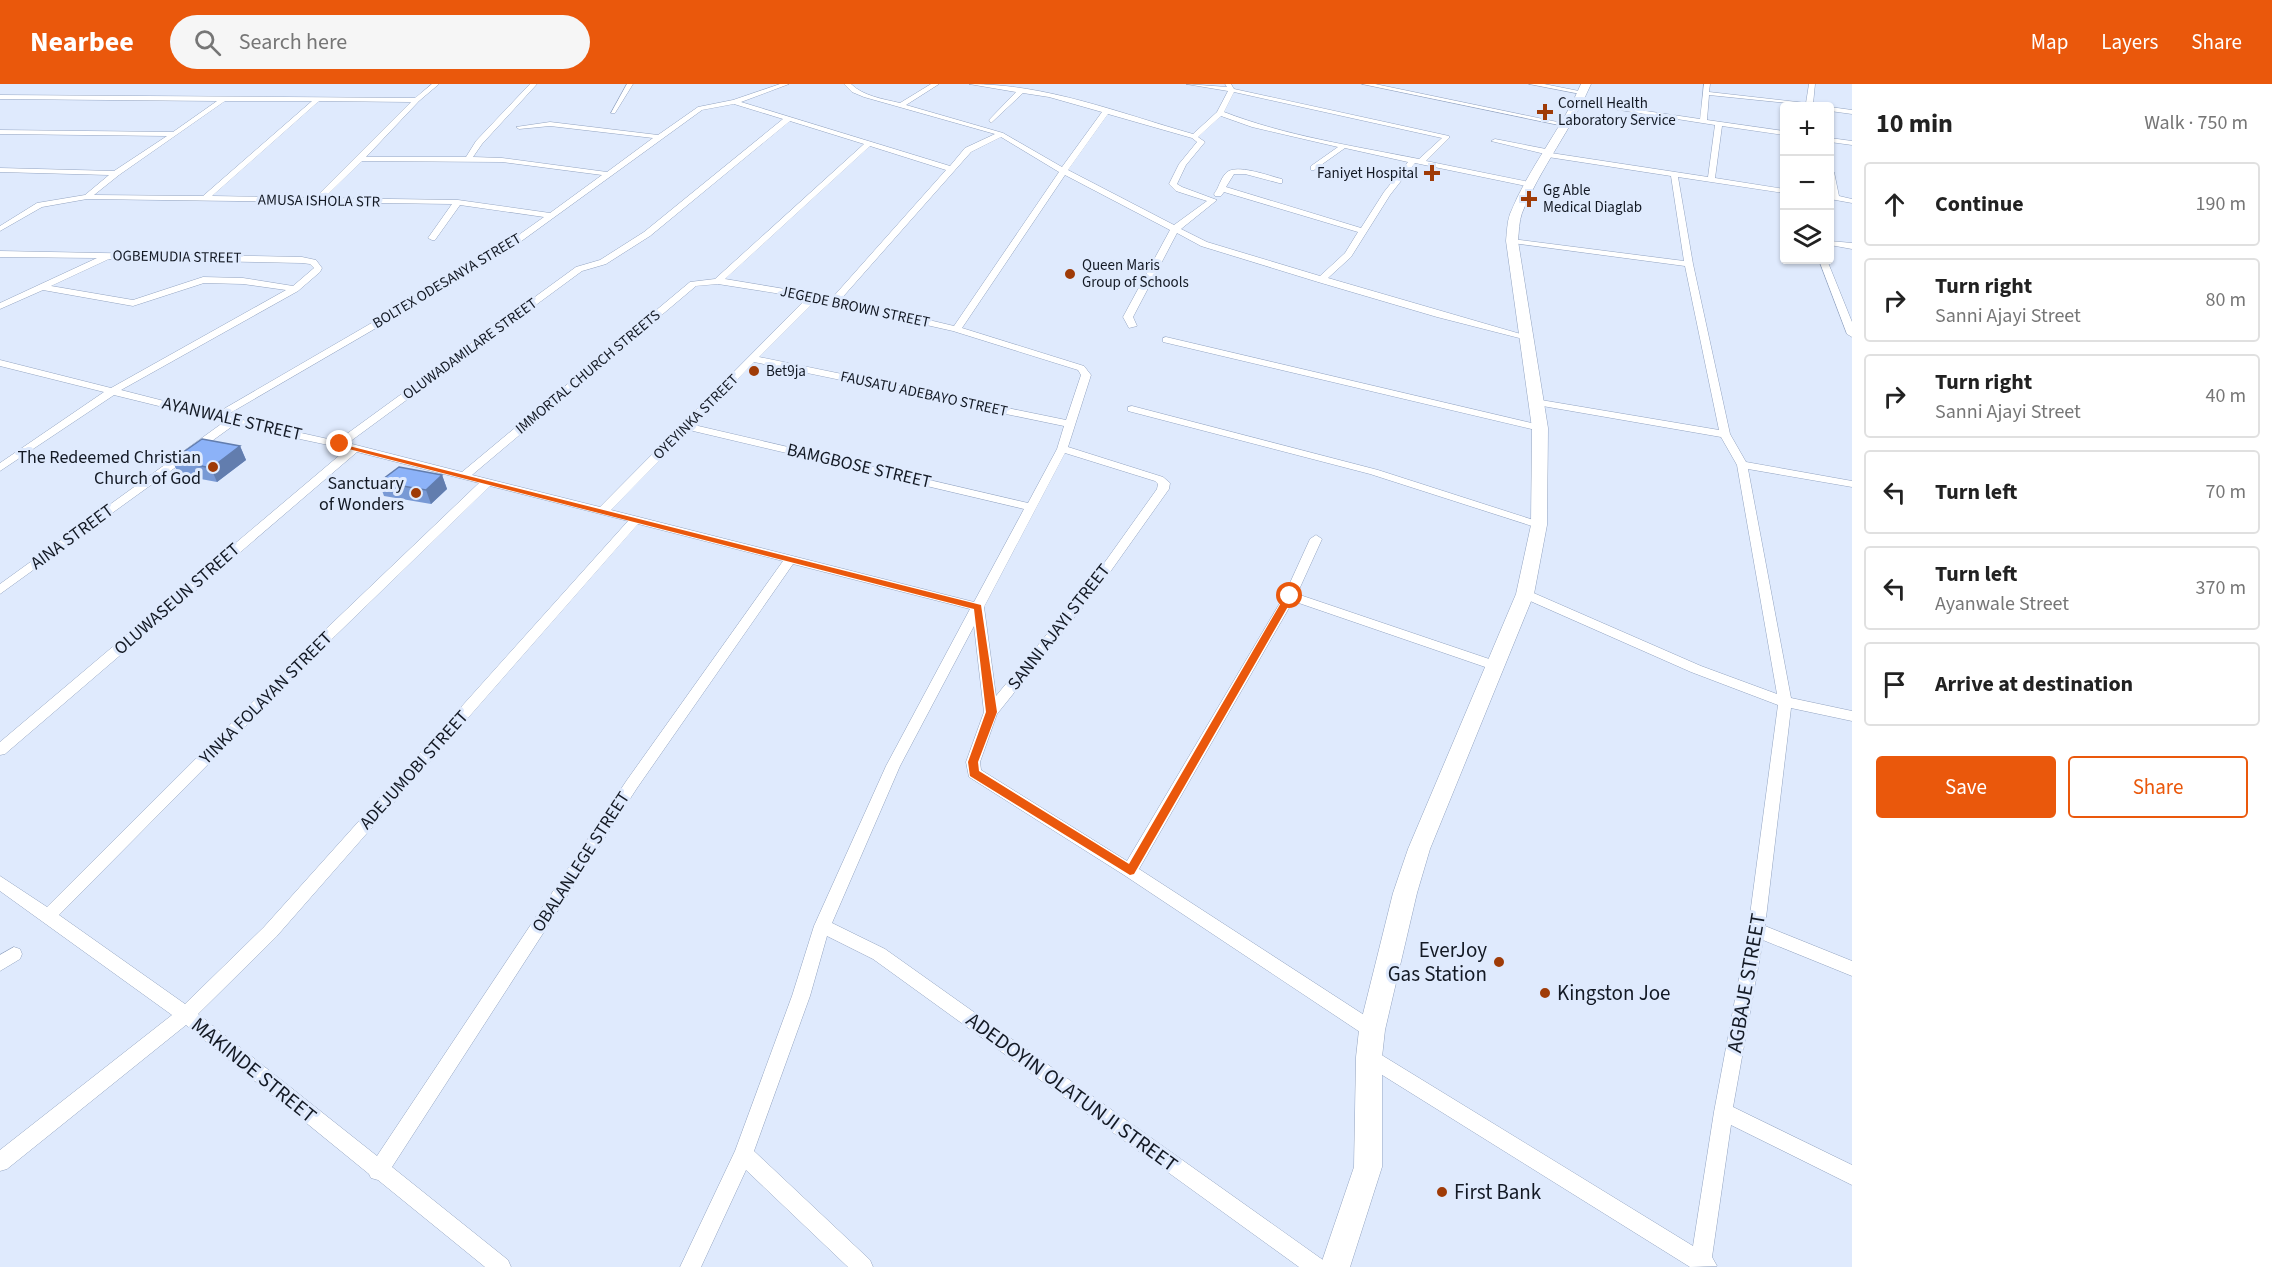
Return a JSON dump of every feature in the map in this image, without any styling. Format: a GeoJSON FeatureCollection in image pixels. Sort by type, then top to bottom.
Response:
{"type":"FeatureCollection","features":[{"type":"Feature","properties":{"kind":"main road"},"geometry":{"type":"LineString","coordinates":[[1335,1267],[1368,1167],[1369,1057],[1372,1030],[1405,893],[1419,849],[1526,594],[1539,525],[1540,428],[1512,241],[1515,215],[1581,93]]}},
{"type":"Feature","properties":{"kind":"street"},"geometry":{"type":"LineString","coordinates":[[316,201],[417,100],[436,84]]}},
{"type":"Feature","properties":{"kind":"street"},"geometry":{"type":"LineString","coordinates":[[468,159],[534,84]]}},
{"type":"Feature","properties":{"kind":"street"},"geometry":{"type":"LineString","coordinates":[[613,112],[630,84]]}},
{"type":"Feature","properties":{"kind":"street","name":"BOLTEX ODESANYA STREET"},"geometry":{"type":"LineString","coordinates":[[216,417],[502,251],[700,108],[734,102],[786,84]]}},
{"type":"Feature","properties":{"kind":"street"},"geometry":{"type":"LineString","coordinates":[[847,84],[860,94],[1002,134],[1065,172],[1204,243],[1239,256],[1528,339]]}},
{"type":"Feature","properties":{"kind":"street"},"geometry":{"type":"LineString","coordinates":[[900,106],[936,84]]}},
{"type":"Feature","properties":{"kind":"street"},"geometry":{"type":"LineString","coordinates":[[972,84],[1052,93],[1194,136],[1201,142],[1183,164],[1173,184],[1179,189],[1213,200]]}},
{"type":"Feature","properties":{"kind":"street"},"geometry":{"type":"LineString","coordinates":[[1189,84],[1230,87],[1447,137],[1416,163],[1387,194],[1348,255],[1321,280]]}},
{"type":"Feature","properties":{"kind":"street"},"geometry":{"type":"LineString","coordinates":[[1365,84],[1563,124]]}},
{"type":"Feature","properties":{"kind":"street"},"geometry":{"type":"LineString","coordinates":[[1532,84],[1703,121],[1780,132]]}},
{"type":"Feature","properties":{"kind":"street"},"geometry":{"type":"LineString","coordinates":[[1703,121],[1707,84]]}},
{"type":"Feature","properties":{"kind":"street"},"geometry":{"type":"LineString","coordinates":[[1811,102],[1812,84]]}},
{"type":"Feature","properties":{"kind":"street"},"geometry":{"type":"LineString","coordinates":[[1194,136],[1220,113],[1230,87]]}},
{"type":"Feature","properties":{"kind":"street"},"geometry":{"type":"LineString","coordinates":[[991,121],[1021,91]]}},
{"type":"Feature","properties":{"kind":"street"},"geometry":{"type":"LineString","coordinates":[[1705,93],[1780,102]]}},
{"type":"Feature","properties":{"kind":"street"},"geometry":{"type":"LineString","coordinates":[[0,97],[417,100]]}},
{"type":"Feature","properties":{"kind":"street"},"geometry":{"type":"LineString","coordinates":[[87,197],[116,173],[223,99]]}},
{"type":"Feature","properties":{"kind":"street"},"geometry":{"type":"LineString","coordinates":[[203,200],[318,99]]}},
{"type":"Feature","properties":{"kind":"street"},"geometry":{"type":"LineString","coordinates":[[734,102],[951,169]]}},
{"type":"Feature","properties":{"kind":"street"},"geometry":{"type":"LineString","coordinates":[[956,328],[1107,110]]}},
{"type":"Feature","properties":{"kind":"street"},"geometry":{"type":"LineString","coordinates":[[1834,110],[1852,112]]}},
{"type":"Feature","properties":{"kind":"street"},"geometry":{"type":"LineString","coordinates":[[1220,113],[1254,126],[1416,163],[1531,185]]}},
{"type":"Feature","properties":{"kind":"street","name":"OLUWADAMILARE STREET"},"geometry":{"type":"LineString","coordinates":[[340,444],[579,269],[603,262],[647,234],[787,120]]}},
{"type":"Feature","properties":{"kind":"street"},"geometry":{"type":"LineString","coordinates":[[519,127],[550,124],[659,137]]}},
{"type":"Feature","properties":{"kind":"street"},"geometry":{"type":"LineString","coordinates":[[1711,179],[1719,124]]}},
{"type":"Feature","properties":{"kind":"street"},"geometry":{"type":"LineString","coordinates":[[0,132],[175,134]]}},
{"type":"Feature","properties":{"kind":"street"},"geometry":{"type":"LineString","coordinates":[[835,300],[968,150],[1002,134]]}},
{"type":"Feature","properties":{"kind":"street"},"geometry":{"type":"LineString","coordinates":[[1495,141],[1548,154],[1780,189]]}},
{"type":"Feature","properties":{"kind":"street"},"geometry":{"type":"LineString","coordinates":[[1834,141],[1852,143]]}},
{"type":"Feature","properties":{"kind":"street"},"geometry":{"type":"LineString","coordinates":[[718,281],[870,143]]}},
{"type":"Feature","properties":{"kind":"street"},"geometry":{"type":"LineString","coordinates":[[1314,168],[1344,146]]}},
{"type":"Feature","properties":{"kind":"street"},"geometry":{"type":"LineString","coordinates":[[360,159],[502,160],[608,174]]}},
{"type":"Feature","properties":{"kind":"street"},"geometry":{"type":"LineString","coordinates":[[0,170],[116,173]]}},
{"type":"Feature","properties":{"kind":"street"},"geometry":{"type":"LineString","coordinates":[[1132,326],[1128,317],[1175,229],[1213,200],[1223,189],[1224,180],[1229,174],[1237,171],[1279,181]]}},
{"type":"Feature","properties":{"kind":"street","name":"AGBAJE STREET"},"geometry":{"type":"LineString","coordinates":[[1674,174],[1689,264],[1725,434],[1742,465],[1785,702],[1756,930],[1723,1112],[1704,1265]]}},
{"type":"Feature","properties":{"kind":"street"},"geometry":{"type":"LineString","coordinates":[[1223,189],[1362,231]]}},
{"type":"Feature","properties":{"kind":"street","name":"AMUSA ISHOLA STR"},"geometry":{"type":"LineString","coordinates":[[0,229],[40,205],[87,197],[458,202],[550,215]]}},
{"type":"Feature","properties":{"kind":"street"},"geometry":{"type":"LineString","coordinates":[[1834,198],[1852,201]]}},
{"type":"Feature","properties":{"kind":"street"},"geometry":{"type":"LineString","coordinates":[[432,238],[458,202]]}},
{"type":"Feature","properties":{"kind":"street"},"geometry":{"type":"LineString","coordinates":[[1512,241],[1689,264]]}},
{"type":"Feature","properties":{"kind":"street"},"geometry":{"type":"LineString","coordinates":[[1834,244],[1852,246]]}},
{"type":"Feature","properties":{"kind":"street","name":"OGBEMUDIA STREET"},"geometry":{"type":"LineString","coordinates":[[0,255],[302,260],[318,265],[316,272],[295,289]]}},
{"type":"Feature","properties":{"kind":"street"},"geometry":{"type":"LineString","coordinates":[[0,306],[109,256]]}},
{"type":"Feature","properties":{"kind":"street"},"geometry":{"type":"LineString","coordinates":[[1825,264],[1852,334]]}},
{"type":"Feature","properties":{"kind":"street"},"geometry":{"type":"LineString","coordinates":[[43,287],[133,303],[203,280],[243,281],[295,289]]}},
{"type":"Feature","properties":{"kind":"street","name":"JEGEDE BROWN STREET"},"geometry":{"type":"LineString","coordinates":[[718,281],[835,300],[956,328],[1081,368],[1086,375],[1070,424]]}},
{"type":"Feature","properties":{"kind":"street","name":"IMMORTAL CHURCH STREETS"},"geometry":{"type":"LineString","coordinates":[[465,476],[693,284],[718,281]]}},
{"type":"Feature","properties":{"kind":"street"},"geometry":{"type":"LineString","coordinates":[[0,468],[114,390],[295,289]]}},
{"type":"Feature","properties":{"kind":"street","name":"OYEYINKA STREET"},"geometry":{"type":"LineString","coordinates":[[603,511],[813,297]]}},
{"type":"Feature","properties":{"kind":"street"},"geometry":{"type":"LineString","coordinates":[[1166,340],[1540,428]]}},
{"type":"Feature","properties":{"kind":"street","name":"FAUSATU ADEBAYO STREET"},"geometry":{"type":"LineString","coordinates":[[753,359],[1070,424]]}},
{"type":"Feature","properties":{"kind":"street","name":"AYANWALE STREET"},"geometry":{"type":"LineString","coordinates":[[0,363],[114,390],[232,422],[340,444],[978,607]]}},
{"type":"Feature","properties":{"kind":"street"},"geometry":{"type":"LineString","coordinates":[[1535,402],[1725,434]]}},
{"type":"Feature","properties":{"kind":"street"},"geometry":{"type":"LineString","coordinates":[[1132,409],[1383,474],[1539,525]]}},
{"type":"Feature","properties":{"kind":"street","name":"AINA STREET"},"geometry":{"type":"LineString","coordinates":[[0,590],[232,422]]}},
{"type":"Feature","properties":{"kind":"street"},"geometry":{"type":"LineString","coordinates":[[690,1267],[743,1154],[801,996],[822,926],[892,766],[1032,507],[1062,449],[1070,424]]}},
{"type":"Feature","properties":{"kind":"street","name":"BAMGBOSE STREET"},"geometry":{"type":"LineString","coordinates":[[686,426],[1032,507]]}},
{"type":"Feature","properties":{"kind":"street","name":"OLUWASEUN STREET"},"geometry":{"type":"LineString","coordinates":[[0,750],[355,448]]}},
{"type":"Feature","properties":{"kind":"street","name":"SANNI AJAYI STREET"},"geometry":{"type":"LineString","coordinates":[[1062,449],[1159,479],[1164,483],[1163,489],[1099,579],[992,712],[973,762],[974,773],[1130,871],[1372,1030]]}},
{"type":"Feature","properties":{"kind":"street"},"geometry":{"type":"LineString","coordinates":[[1742,465],[1852,484]]}},
{"type":"Feature","properties":{"kind":"street","name":"YINKA FOLAYAN STREET"},"geometry":{"type":"LineString","coordinates":[[47,917],[322,642],[487,482]]}},
{"type":"Feature","properties":{"kind":"street","name":"ADEJUMOBI STREET"},"geometry":{"type":"LineString","coordinates":[[0,1162],[186,1015],[270,932],[636,519]]}},
{"type":"Feature","properties":{"kind":"street"},"geometry":{"type":"LineString","coordinates":[[1130,871],[1290,596],[1316,538]]}},
{"type":"Feature","properties":{"kind":"street","name":"OBALANLEGE STREET"},"geometry":{"type":"LineString","coordinates":[[378,1171],[632,784],[791,558]]}},
{"type":"Feature","properties":{"kind":"street"},"geometry":{"type":"LineString","coordinates":[[1526,594],[1696,669],[1785,702],[1852,716]]}},
{"type":"Feature","properties":{"kind":"street"},"geometry":{"type":"LineString","coordinates":[[1290,596],[1496,666]]}},
{"type":"Feature","properties":{"kind":"street"},"geometry":{"type":"LineString","coordinates":[[978,607],[992,712]]}},
{"type":"Feature","properties":{"kind":"street","name":"MAKINDE STREET"},"geometry":{"type":"LineString","coordinates":[[0,882],[186,1015],[378,1171],[501,1267]]}},
{"type":"Feature","properties":{"kind":"street","name":"ADEDOYIN OLATUNJI STREET"},"geometry":{"type":"LineString","coordinates":[[822,926],[879,954],[1316,1267]]}},
{"type":"Feature","properties":{"kind":"street"},"geometry":{"type":"LineString","coordinates":[[1756,930],[1852,969]]}},
{"type":"Feature","properties":{"kind":"street"},"geometry":{"type":"LineString","coordinates":[[0,964],[14,954]]}},
{"type":"Feature","properties":{"kind":"street"},"geometry":{"type":"LineString","coordinates":[[1369,1057],[1704,1265]]}},
{"type":"Feature","properties":{"kind":"street"},"geometry":{"type":"LineString","coordinates":[[1723,1112],[1852,1175]]}},
{"type":"Feature","properties":{"kind":"street"},"geometry":{"type":"LineString","coordinates":[[743,1154],[863,1267]]}},
{"type":"Feature","properties":{"kind":"building"},"geometry":{"type":"Polygon","coordinates":[[[202,439],[240,446],[211,468],[172,460],[202,439]]]}},
{"type":"Feature","properties":{"kind":"building"},"geometry":{"type":"Polygon","coordinates":[[[399,467],[442,475],[426,490],[379,482],[399,467]]]}},
{"type":"Feature","properties":{"kind":"place","name":"Cornell Health Laboratory Service"},"geometry":{"type":"Point","coordinates":[1545,112]}},
{"type":"Feature","properties":{"kind":"place","name":"Faniyet Hospital"},"geometry":{"type":"Point","coordinates":[1432,173]}},
{"type":"Feature","properties":{"kind":"place","name":"Gg Able Medical Diaglab"},"geometry":{"type":"Point","coordinates":[1529,199]}},
{"type":"Feature","properties":{"kind":"place","name":"Queen Maris Group of Schools"},"geometry":{"type":"Point","coordinates":[1070,274]}},
{"type":"Feature","properties":{"kind":"place","name":"Bet9ja"},"geometry":{"type":"Point","coordinates":[754,371]}},
{"type":"Feature","properties":{"kind":"place","name":"The Redeemed Christian Church of God"},"geometry":{"type":"Point","coordinates":[213,467]}},
{"type":"Feature","properties":{"kind":"place","name":"Sanctuary of Wonders"},"geometry":{"type":"Point","coordinates":[416,493]}},
{"type":"Feature","properties":{"kind":"place","name":"EverJoy Gas Station"},"geometry":{"type":"Point","coordinates":[1499,962]}},
{"type":"Feature","properties":{"kind":"place","name":"Kingston Joe"},"geometry":{"type":"Point","coordinates":[1545,993]}},
{"type":"Feature","properties":{"kind":"place","name":"First Bank"},"geometry":{"type":"Point","coordinates":[1442,1192]}},
{"type":"Feature","properties":{"kind":"route"},"geometry":{"type":"LineString","coordinates":[[340,444],[978,607],[992,712],[973,762],[974,773],[1130,871],[1290,596]]}}]}
